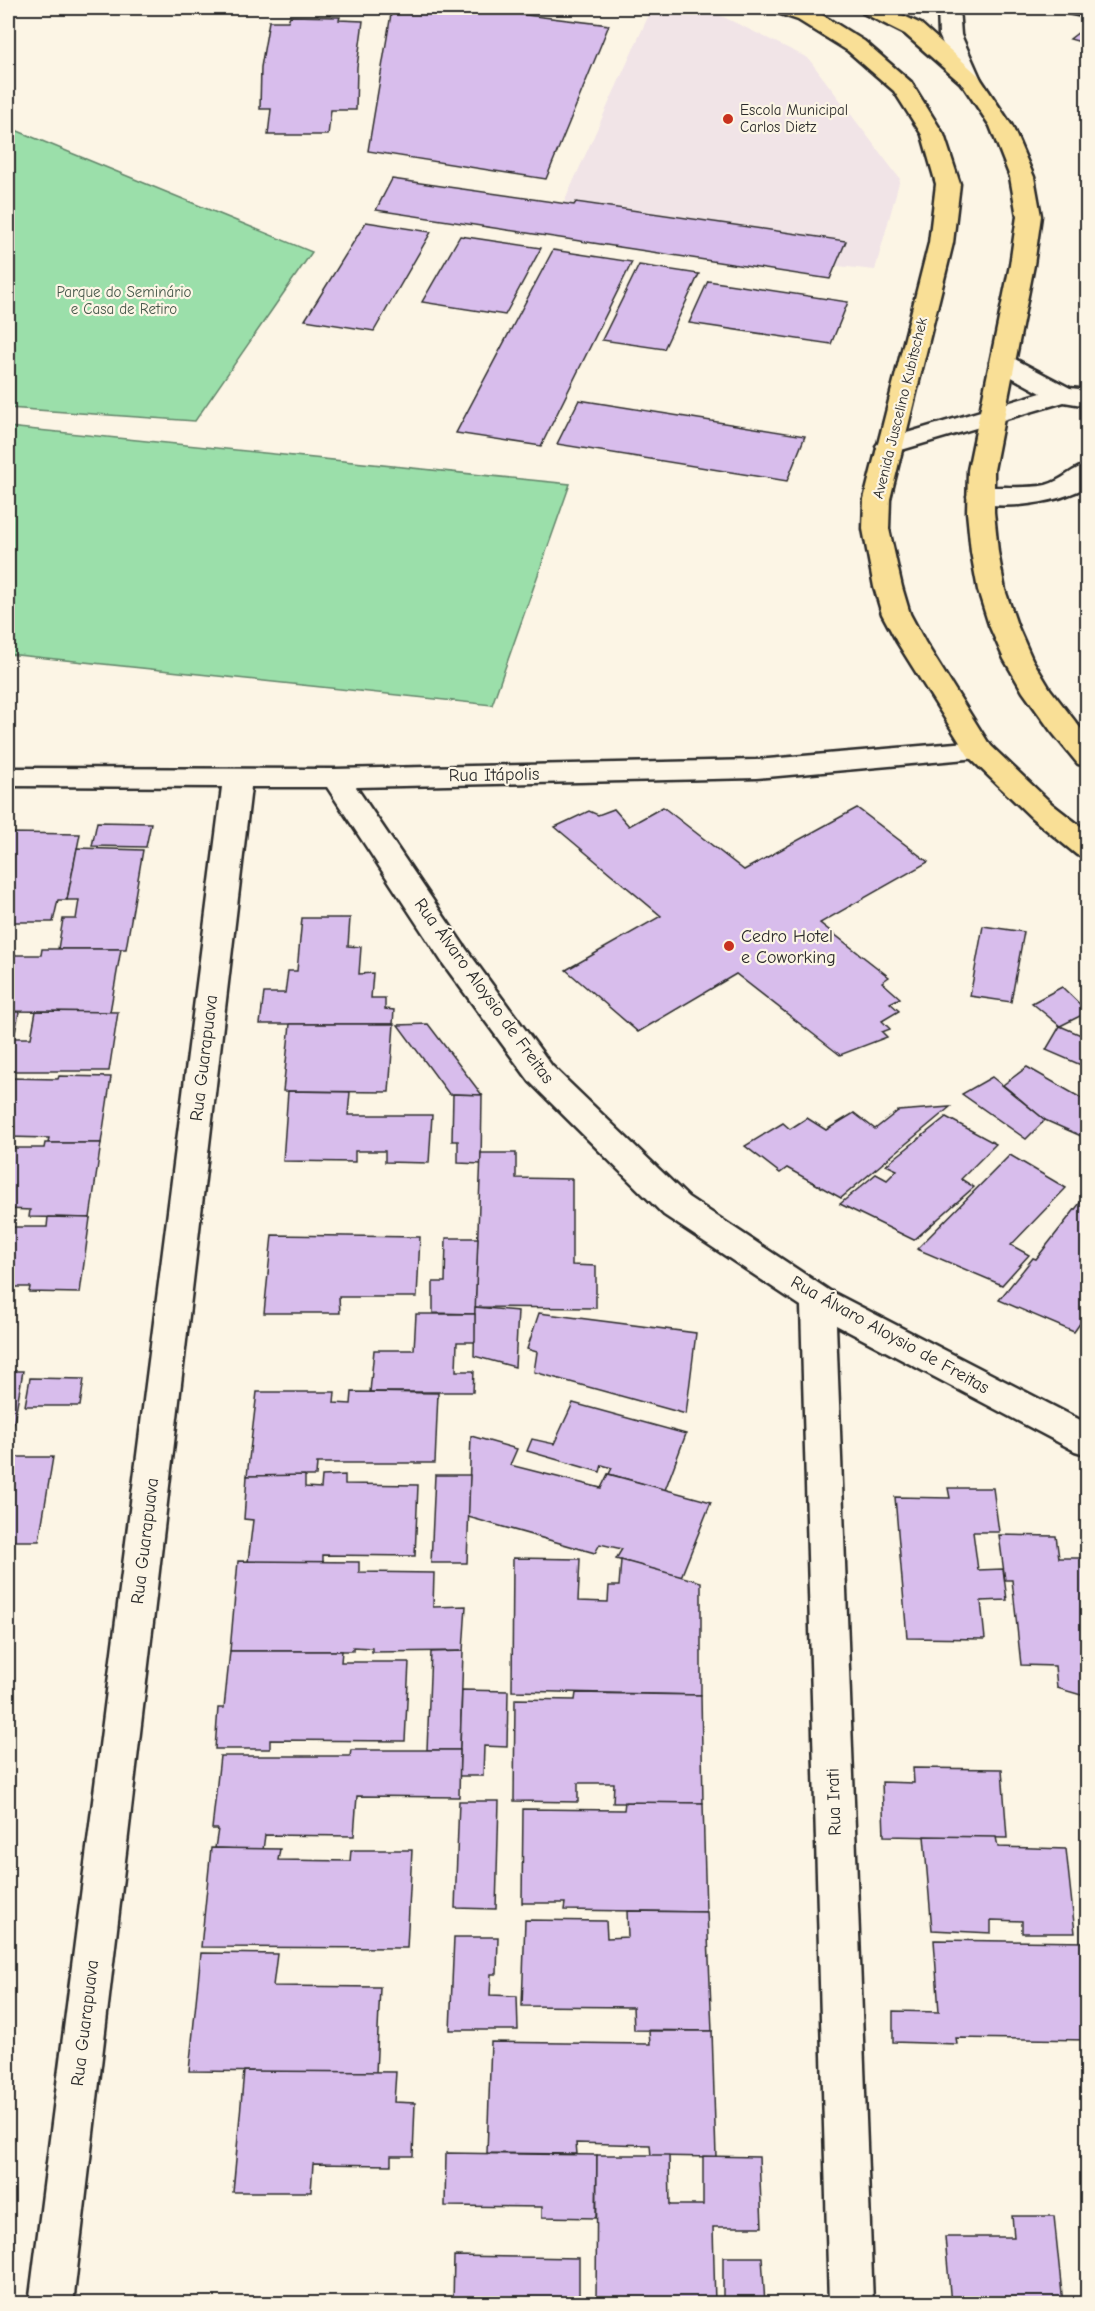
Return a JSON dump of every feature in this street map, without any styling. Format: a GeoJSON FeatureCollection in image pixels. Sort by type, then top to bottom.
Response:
{"type":"FeatureCollection","features":[{"type":"Feature","properties":{"kind":"main road","name":"Avenida Juscelino Kubitschek"},"geometry":{"type":"LineString","coordinates":[[785,8],[806,15],[856,46],[903,87],[933,135],[948,183],[941,243],[877,499],[876,529],[896,614],[979,750],[1042,811],[1088,848]]}},
{"type":"Feature","properties":{"kind":"main road"},"geometry":{"type":"LineString","coordinates":[[871,8],[913,30],[970,80],[1001,126],[1022,177],[1029,216],[994,414],[981,470],[983,556],[1001,626],[1023,670],[1088,757]]}},
{"type":"Feature","properties":{"kind":"street"},"geometry":{"type":"LineString","coordinates":[[948,8],[951,35],[970,80]]}},
{"type":"Feature","properties":{"kind":"street"},"geometry":{"type":"LineString","coordinates":[[1075,8],[1088,11]]}},
{"type":"Feature","properties":{"kind":"street"},"geometry":{"type":"LineString","coordinates":[[1002,362],[1075,396]]}},
{"type":"Feature","properties":{"kind":"street"},"geometry":{"type":"LineString","coordinates":[[890,446],[994,414],[1075,396]]}},
{"type":"Feature","properties":{"kind":"street"},"geometry":{"type":"LineString","coordinates":[[980,496],[1040,494],[1067,486],[1088,472]]}},
{"type":"Feature","properties":{"kind":"street","name":"Rua Itápolis"},"geometry":{"type":"LineString","coordinates":[[8,777],[335,778],[756,768],[979,750]]}},
{"type":"Feature","properties":{"kind":"street","name":"Rua Guarapuava"},"geometry":{"type":"LineString","coordinates":[[51,2304],[238,778]]}},
{"type":"Feature","properties":{"kind":"street","name":"Rua Álvaro Aloysio de Freitas"},"geometry":{"type":"LineString","coordinates":[[335,778],[455,957],[541,1074],[676,1206],[818,1300],[1088,1441]]}},
{"type":"Feature","properties":{"kind":"street","name":"Rua Irati"},"geometry":{"type":"LineString","coordinates":[[818,1300],[851,2304]]}},
{"type":"Feature","properties":{"kind":"shaded area","name":"Escola Municipal Carlos Dietz"},"geometry":{"type":"Polygon","coordinates":[[[652,8],[705,8],[808,58],[900,179],[875,270],[549,235],[652,8]]]}},
{"type":"Feature","properties":{"kind":"green space","name":"Parque do Seminário e Casa de Retiro"},"geometry":{"type":"Polygon","coordinates":[[[8,127],[312,252],[195,421],[8,408],[8,127]]]}},
{"type":"Feature","properties":{"kind":"green space"},"geometry":{"type":"Polygon","coordinates":[[[8,427],[570,484],[492,705],[8,654],[8,427]]]}},
{"type":"Feature","properties":{"kind":"building"},"geometry":{"type":"Polygon","coordinates":[[[392,8],[468,8],[609,25],[546,179],[368,151],[392,8]]]}},
{"type":"Feature","properties":{"kind":"building"},"geometry":{"type":"Polygon","coordinates":[[[290,16],[340,17],[339,20],[363,21],[357,67],[356,110],[331,110],[328,135],[268,135],[271,109],[260,109],[261,67],[269,21],[288,21],[290,16]]]}},
{"type":"Feature","properties":{"kind":"building"},"geometry":{"type":"Polygon","coordinates":[[[1079,32],[1088,34],[1088,44],[1070,39],[1079,32]]]}},
{"type":"Feature","properties":{"kind":"building"},"geometry":{"type":"Polygon","coordinates":[[[392,179],[574,205],[576,202],[846,241],[830,279],[376,210],[392,179]]]}},
{"type":"Feature","properties":{"kind":"building"},"geometry":{"type":"Polygon","coordinates":[[[366,222],[431,232],[374,331],[305,320],[366,222]]]}},
{"type":"Feature","properties":{"kind":"building"},"geometry":{"type":"Polygon","coordinates":[[[460,236],[541,248],[505,315],[422,302],[460,236]]]}},
{"type":"Feature","properties":{"kind":"building"},"geometry":{"type":"Polygon","coordinates":[[[553,250],[632,262],[541,446],[456,433],[553,250]]]}},
{"type":"Feature","properties":{"kind":"building"},"geometry":{"type":"Polygon","coordinates":[[[639,265],[699,274],[664,349],[602,340],[639,265]]]}},
{"type":"Feature","properties":{"kind":"building"},"geometry":{"type":"Polygon","coordinates":[[[708,281],[848,302],[831,344],[689,323],[708,281]]]}},
{"type":"Feature","properties":{"kind":"building"},"geometry":{"type":"Polygon","coordinates":[[[579,400],[805,436],[787,481],[557,444],[579,400]]]}},
{"type":"Feature","properties":{"kind":"building","name":"Cedro Hotel e Coworking"},"geometry":{"type":"Polygon","coordinates":[[[663,807],[744,870],[857,808],[928,862],[820,923],[889,977],[882,982],[900,998],[890,1003],[899,1011],[882,1021],[890,1029],[882,1032],[887,1037],[840,1055],[736,974],[638,1032],[566,970],[661,916],[555,827],[589,811],[598,815],[614,809],[629,826],[663,807]]]}},
{"type":"Feature","properties":{"kind":"building"},"geometry":{"type":"Polygon","coordinates":[[[97,822],[151,823],[146,847],[92,846],[97,822]]]}},
{"type":"Feature","properties":{"kind":"building"},"geometry":{"type":"Polygon","coordinates":[[[8,833],[80,834],[67,900],[58,900],[53,922],[8,922],[8,833]]]}},
{"type":"Feature","properties":{"kind":"building"},"geometry":{"type":"Polygon","coordinates":[[[77,848],[143,850],[126,949],[58,949],[63,919],[76,919],[79,900],[67,900],[77,848]]]}},
{"type":"Feature","properties":{"kind":"building"},"geometry":{"type":"Polygon","coordinates":[[[302,918],[350,918],[348,946],[361,947],[359,974],[373,973],[371,998],[385,998],[385,1009],[394,1010],[393,1024],[260,1024],[264,993],[285,993],[288,971],[297,971],[302,918]]]}},
{"type":"Feature","properties":{"kind":"building"},"geometry":{"type":"Polygon","coordinates":[[[983,926],[1024,932],[1011,1002],[970,996],[983,926]]]}},
{"type":"Feature","properties":{"kind":"building"},"geometry":{"type":"Polygon","coordinates":[[[42,949],[121,949],[110,1012],[8,1011],[8,955],[41,955],[42,949]]]}},
{"type":"Feature","properties":{"kind":"building"},"geometry":{"type":"Polygon","coordinates":[[[1062,987],[1088,1012],[1060,1026],[1032,1003],[1062,987]]]}},
{"type":"Feature","properties":{"kind":"building"},"geometry":{"type":"Polygon","coordinates":[[[36,1011],[118,1012],[109,1071],[8,1071],[8,1012],[19,1012],[14,1038],[31,1038],[36,1011]]]}},
{"type":"Feature","properties":{"kind":"building"},"geometry":{"type":"Polygon","coordinates":[[[290,1024],[394,1024],[389,1092],[283,1091],[290,1024]]]}},
{"type":"Feature","properties":{"kind":"building"},"geometry":{"type":"Polygon","coordinates":[[[428,1024],[482,1095],[449,1094],[398,1025],[428,1024]]]}},
{"type":"Feature","properties":{"kind":"building"},"geometry":{"type":"Polygon","coordinates":[[[1060,1026],[1088,1038],[1088,1068],[1046,1050],[1060,1026]]]}},
{"type":"Feature","properties":{"kind":"building"},"geometry":{"type":"Polygon","coordinates":[[[1027,1067],[1088,1102],[1088,1139],[1045,1120],[1003,1085],[1027,1067]]]}},
{"type":"Feature","properties":{"kind":"building"},"geometry":{"type":"Polygon","coordinates":[[[59,1076],[111,1077],[101,1143],[48,1143],[49,1138],[8,1137],[8,1078],[58,1079],[59,1076]]]}},
{"type":"Feature","properties":{"kind":"building"},"geometry":{"type":"Polygon","coordinates":[[[992,1077],[1045,1120],[1026,1139],[962,1094],[992,1077]]]}},
{"type":"Feature","properties":{"kind":"building"},"geometry":{"type":"Polygon","coordinates":[[[288,1091],[350,1092],[348,1115],[432,1115],[429,1163],[385,1162],[385,1151],[355,1151],[355,1162],[283,1161],[288,1091]]]}},
{"type":"Feature","properties":{"kind":"building"},"geometry":{"type":"Polygon","coordinates":[[[453,1094],[482,1095],[481,1164],[458,1163],[458,1141],[452,1141],[453,1094]]]}},
{"type":"Feature","properties":{"kind":"building"},"geometry":{"type":"Polygon","coordinates":[[[950,1107],[841,1198],[787,1168],[780,1173],[745,1146],[783,1123],[790,1129],[807,1118],[826,1130],[854,1113],[875,1129],[898,1111],[950,1107]]]}},
{"type":"Feature","properties":{"kind":"building"},"geometry":{"type":"Polygon","coordinates":[[[946,1117],[996,1144],[961,1179],[974,1187],[914,1240],[840,1204],[876,1174],[887,1180],[897,1170],[886,1165],[946,1117]]]}},
{"type":"Feature","properties":{"kind":"building"},"geometry":{"type":"Polygon","coordinates":[[[45,1143],[101,1143],[90,1218],[29,1217],[30,1210],[8,1209],[8,1148],[44,1148],[45,1143]]]}},
{"type":"Feature","properties":{"kind":"building"},"geometry":{"type":"Polygon","coordinates":[[[481,1153],[516,1153],[516,1178],[572,1179],[572,1265],[596,1266],[596,1308],[475,1307],[481,1153]]]}},
{"type":"Feature","properties":{"kind":"building"},"geometry":{"type":"Polygon","coordinates":[[[1010,1155],[1066,1188],[1011,1245],[1029,1255],[1002,1285],[917,1249],[1010,1155]]]}},
{"type":"Feature","properties":{"kind":"building"},"geometry":{"type":"Polygon","coordinates":[[[1087,1194],[1088,1312],[1074,1332],[999,1300],[1033,1258],[1036,1259],[1087,1194]]]}},
{"type":"Feature","properties":{"kind":"building"},"geometry":{"type":"Polygon","coordinates":[[[48,1217],[90,1218],[80,1293],[29,1292],[30,1287],[8,1287],[8,1227],[47,1227],[48,1217]]]}},
{"type":"Feature","properties":{"kind":"building"},"geometry":{"type":"Polygon","coordinates":[[[272,1235],[420,1237],[417,1297],[339,1297],[340,1313],[264,1313],[272,1235]]]}},
{"type":"Feature","properties":{"kind":"building"},"geometry":{"type":"Polygon","coordinates":[[[446,1238],[478,1238],[475,1314],[433,1313],[433,1282],[445,1282],[446,1238]]]}},
{"type":"Feature","properties":{"kind":"building"},"geometry":{"type":"Polygon","coordinates":[[[475,1307],[518,1311],[515,1367],[474,1356],[475,1307]]]}},
{"type":"Feature","properties":{"kind":"building"},"geometry":{"type":"Polygon","coordinates":[[[539,1313],[696,1333],[686,1414],[534,1372],[537,1352],[527,1349],[539,1313]]]}},
{"type":"Feature","properties":{"kind":"building"},"geometry":{"type":"Polygon","coordinates":[[[416,1314],[475,1314],[475,1342],[457,1342],[456,1371],[474,1371],[473,1392],[370,1392],[374,1350],[414,1350],[416,1314]]]}},
{"type":"Feature","properties":{"kind":"building"},"geometry":{"type":"Polygon","coordinates":[[[8,1371],[23,1371],[8,1456],[8,1371]]]}},
{"type":"Feature","properties":{"kind":"building"},"geometry":{"type":"Polygon","coordinates":[[[30,1378],[84,1379],[80,1406],[25,1406],[30,1378]]]}},
{"type":"Feature","properties":{"kind":"building"},"geometry":{"type":"Polygon","coordinates":[[[257,1392],[335,1392],[334,1403],[351,1404],[352,1392],[438,1393],[435,1463],[317,1463],[316,1476],[247,1476],[257,1392]]]}},
{"type":"Feature","properties":{"kind":"building"},"geometry":{"type":"Polygon","coordinates":[[[573,1403],[686,1434],[665,1490],[609,1474],[612,1468],[602,1465],[600,1472],[527,1451],[532,1439],[554,1444],[573,1403]]]}},
{"type":"Feature","properties":{"kind":"building"},"geometry":{"type":"Polygon","coordinates":[[[471,1436],[517,1449],[510,1465],[601,1488],[608,1474],[711,1502],[681,1577],[616,1559],[622,1549],[600,1544],[595,1553],[468,1517],[471,1436]]]}},
{"type":"Feature","properties":{"kind":"building"},"geometry":{"type":"Polygon","coordinates":[[[8,1457],[53,1457],[39,1541],[8,1541],[8,1457]]]}},
{"type":"Feature","properties":{"kind":"building"},"geometry":{"type":"Polygon","coordinates":[[[305,1475],[305,1487],[321,1488],[322,1476],[345,1475],[345,1484],[418,1485],[415,1556],[323,1555],[323,1562],[248,1562],[253,1520],[244,1519],[247,1476],[305,1475]]]}},
{"type":"Feature","properties":{"kind":"building"},"geometry":{"type":"Polygon","coordinates":[[[435,1475],[470,1475],[467,1563],[431,1563],[435,1475]]]}},
{"type":"Feature","properties":{"kind":"building"},"geometry":{"type":"Polygon","coordinates":[[[948,1488],[993,1488],[999,1532],[973,1532],[978,1570],[1003,1569],[1007,1600],[981,1601],[985,1639],[907,1638],[895,1497],[950,1498],[948,1488]]]}},
{"type":"Feature","properties":{"kind":"building"},"geometry":{"type":"Polygon","coordinates":[[[999,1535],[1056,1536],[1059,1558],[1088,1558],[1088,1697],[1057,1688],[1055,1666],[1021,1665],[1012,1580],[1005,1580],[999,1535]]]}},
{"type":"Feature","properties":{"kind":"building"},"geometry":{"type":"Polygon","coordinates":[[[513,1558],[580,1559],[578,1601],[608,1602],[609,1586],[619,1586],[621,1560],[701,1582],[701,1695],[512,1691],[513,1558]]]}},
{"type":"Feature","properties":{"kind":"building"},"geometry":{"type":"Polygon","coordinates":[[[238,1561],[359,1562],[359,1572],[434,1573],[433,1607],[466,1606],[463,1651],[372,1652],[372,1648],[353,1647],[353,1651],[230,1651],[238,1561]]]}},
{"type":"Feature","properties":{"kind":"building"},"geometry":{"type":"Polygon","coordinates":[[[230,1651],[342,1651],[341,1662],[409,1662],[405,1741],[270,1740],[270,1749],[215,1749],[218,1708],[224,1708],[230,1651]]]}},
{"type":"Feature","properties":{"kind":"building"},"geometry":{"type":"Polygon","coordinates":[[[463,1651],[460,1750],[427,1750],[431,1652],[463,1651]]]}},
{"type":"Feature","properties":{"kind":"building"},"geometry":{"type":"Polygon","coordinates":[[[462,1690],[508,1691],[507,1747],[484,1746],[483,1776],[459,1776],[462,1690]]]}},
{"type":"Feature","properties":{"kind":"building"},"geometry":{"type":"Polygon","coordinates":[[[576,1693],[701,1695],[703,1803],[613,1803],[614,1783],[578,1783],[578,1802],[514,1801],[515,1699],[575,1700],[576,1693]]]}},
{"type":"Feature","properties":{"kind":"building"},"geometry":{"type":"Polygon","coordinates":[[[8,1725],[13,1725],[8,1764],[8,1725]]]}},
{"type":"Feature","properties":{"kind":"building"},"geometry":{"type":"Polygon","coordinates":[[[351,1750],[460,1750],[459,1797],[357,1796],[354,1836],[265,1835],[263,1850],[215,1848],[218,1829],[212,1829],[220,1756],[350,1756],[351,1750]]]}},
{"type":"Feature","properties":{"kind":"building"},"geometry":{"type":"Polygon","coordinates":[[[913,1768],[1002,1769],[1007,1838],[884,1836],[882,1782],[914,1783],[913,1768]]]}},
{"type":"Feature","properties":{"kind":"building"},"geometry":{"type":"Polygon","coordinates":[[[459,1801],[499,1801],[496,1909],[455,1908],[459,1801]]]}},
{"type":"Feature","properties":{"kind":"building"},"geometry":{"type":"Polygon","coordinates":[[[625,1802],[703,1803],[706,1912],[564,1910],[565,1903],[522,1903],[523,1809],[624,1810],[625,1802]]]}},
{"type":"Feature","properties":{"kind":"building"},"geometry":{"type":"Polygon","coordinates":[[[924,1836],[996,1837],[998,1847],[1066,1849],[1075,1933],[1022,1933],[1022,1921],[991,1920],[991,1933],[932,1930],[924,1836]]]}},
{"type":"Feature","properties":{"kind":"building"},"geometry":{"type":"Polygon","coordinates":[[[211,1848],[280,1849],[278,1860],[350,1861],[351,1850],[412,1850],[407,1948],[201,1947],[211,1848]]]}},
{"type":"Feature","properties":{"kind":"building"},"geometry":{"type":"Polygon","coordinates":[[[627,1911],[707,1912],[712,2031],[634,2030],[633,2007],[522,2006],[525,1920],[606,1921],[607,1938],[628,1937],[627,1911]]]}},
{"type":"Feature","properties":{"kind":"building"},"geometry":{"type":"Polygon","coordinates":[[[454,1937],[498,1937],[497,1974],[491,1974],[490,1995],[517,1996],[518,2030],[450,2030],[454,1937]]]}},
{"type":"Feature","properties":{"kind":"building"},"geometry":{"type":"Polygon","coordinates":[[[934,1940],[1088,1942],[1088,2040],[956,2038],[957,2044],[893,2042],[893,2011],[939,2012],[934,1940]]]}},
{"type":"Feature","properties":{"kind":"building"},"geometry":{"type":"Polygon","coordinates":[[[201,1953],[277,1954],[273,1986],[380,1987],[376,2073],[189,2071],[201,1953]]]}},
{"type":"Feature","properties":{"kind":"building"},"geometry":{"type":"Polygon","coordinates":[[[649,2031],[712,2031],[716,2157],[651,2156],[650,2145],[576,2143],[577,2154],[487,2153],[491,2042],[650,2044],[649,2031]]]}},
{"type":"Feature","properties":{"kind":"building"},"geometry":{"type":"Polygon","coordinates":[[[244,2071],[396,2072],[394,2102],[415,2103],[413,2156],[391,2156],[391,2165],[313,2164],[311,2192],[233,2192],[244,2071]]]}},
{"type":"Feature","properties":{"kind":"building"},"geometry":{"type":"Polygon","coordinates":[[[446,2153],[597,2155],[596,2218],[542,2217],[542,2207],[445,2206],[446,2153]]]}},
{"type":"Feature","properties":{"kind":"building"},"geometry":{"type":"Polygon","coordinates":[[[597,2155],[669,2155],[670,2205],[703,2205],[703,2156],[759,2157],[762,2227],[713,2227],[715,2304],[596,2304],[597,2155]]]}},
{"type":"Feature","properties":{"kind":"building"},"geometry":{"type":"Polygon","coordinates":[[[1012,2216],[1054,2216],[1063,2304],[951,2304],[945,2237],[1014,2237],[1012,2216]]]}},
{"type":"Feature","properties":{"kind":"building"},"geometry":{"type":"Polygon","coordinates":[[[454,2256],[579,2258],[579,2304],[453,2304],[454,2256]]]}},
{"type":"Feature","properties":{"kind":"building"},"geometry":{"type":"Polygon","coordinates":[[[723,2257],[762,2257],[765,2304],[723,2304],[723,2257]]]}},
{"type":"Feature","properties":{"kind":"place","name":"Escola Municipal Carlos Dietz"},"geometry":{"type":"Point","coordinates":[728,119]}},
{"type":"Feature","properties":{"kind":"place","name":"Cedro Hotel e Coworking"},"geometry":{"type":"Point","coordinates":[729,946]}}]}
